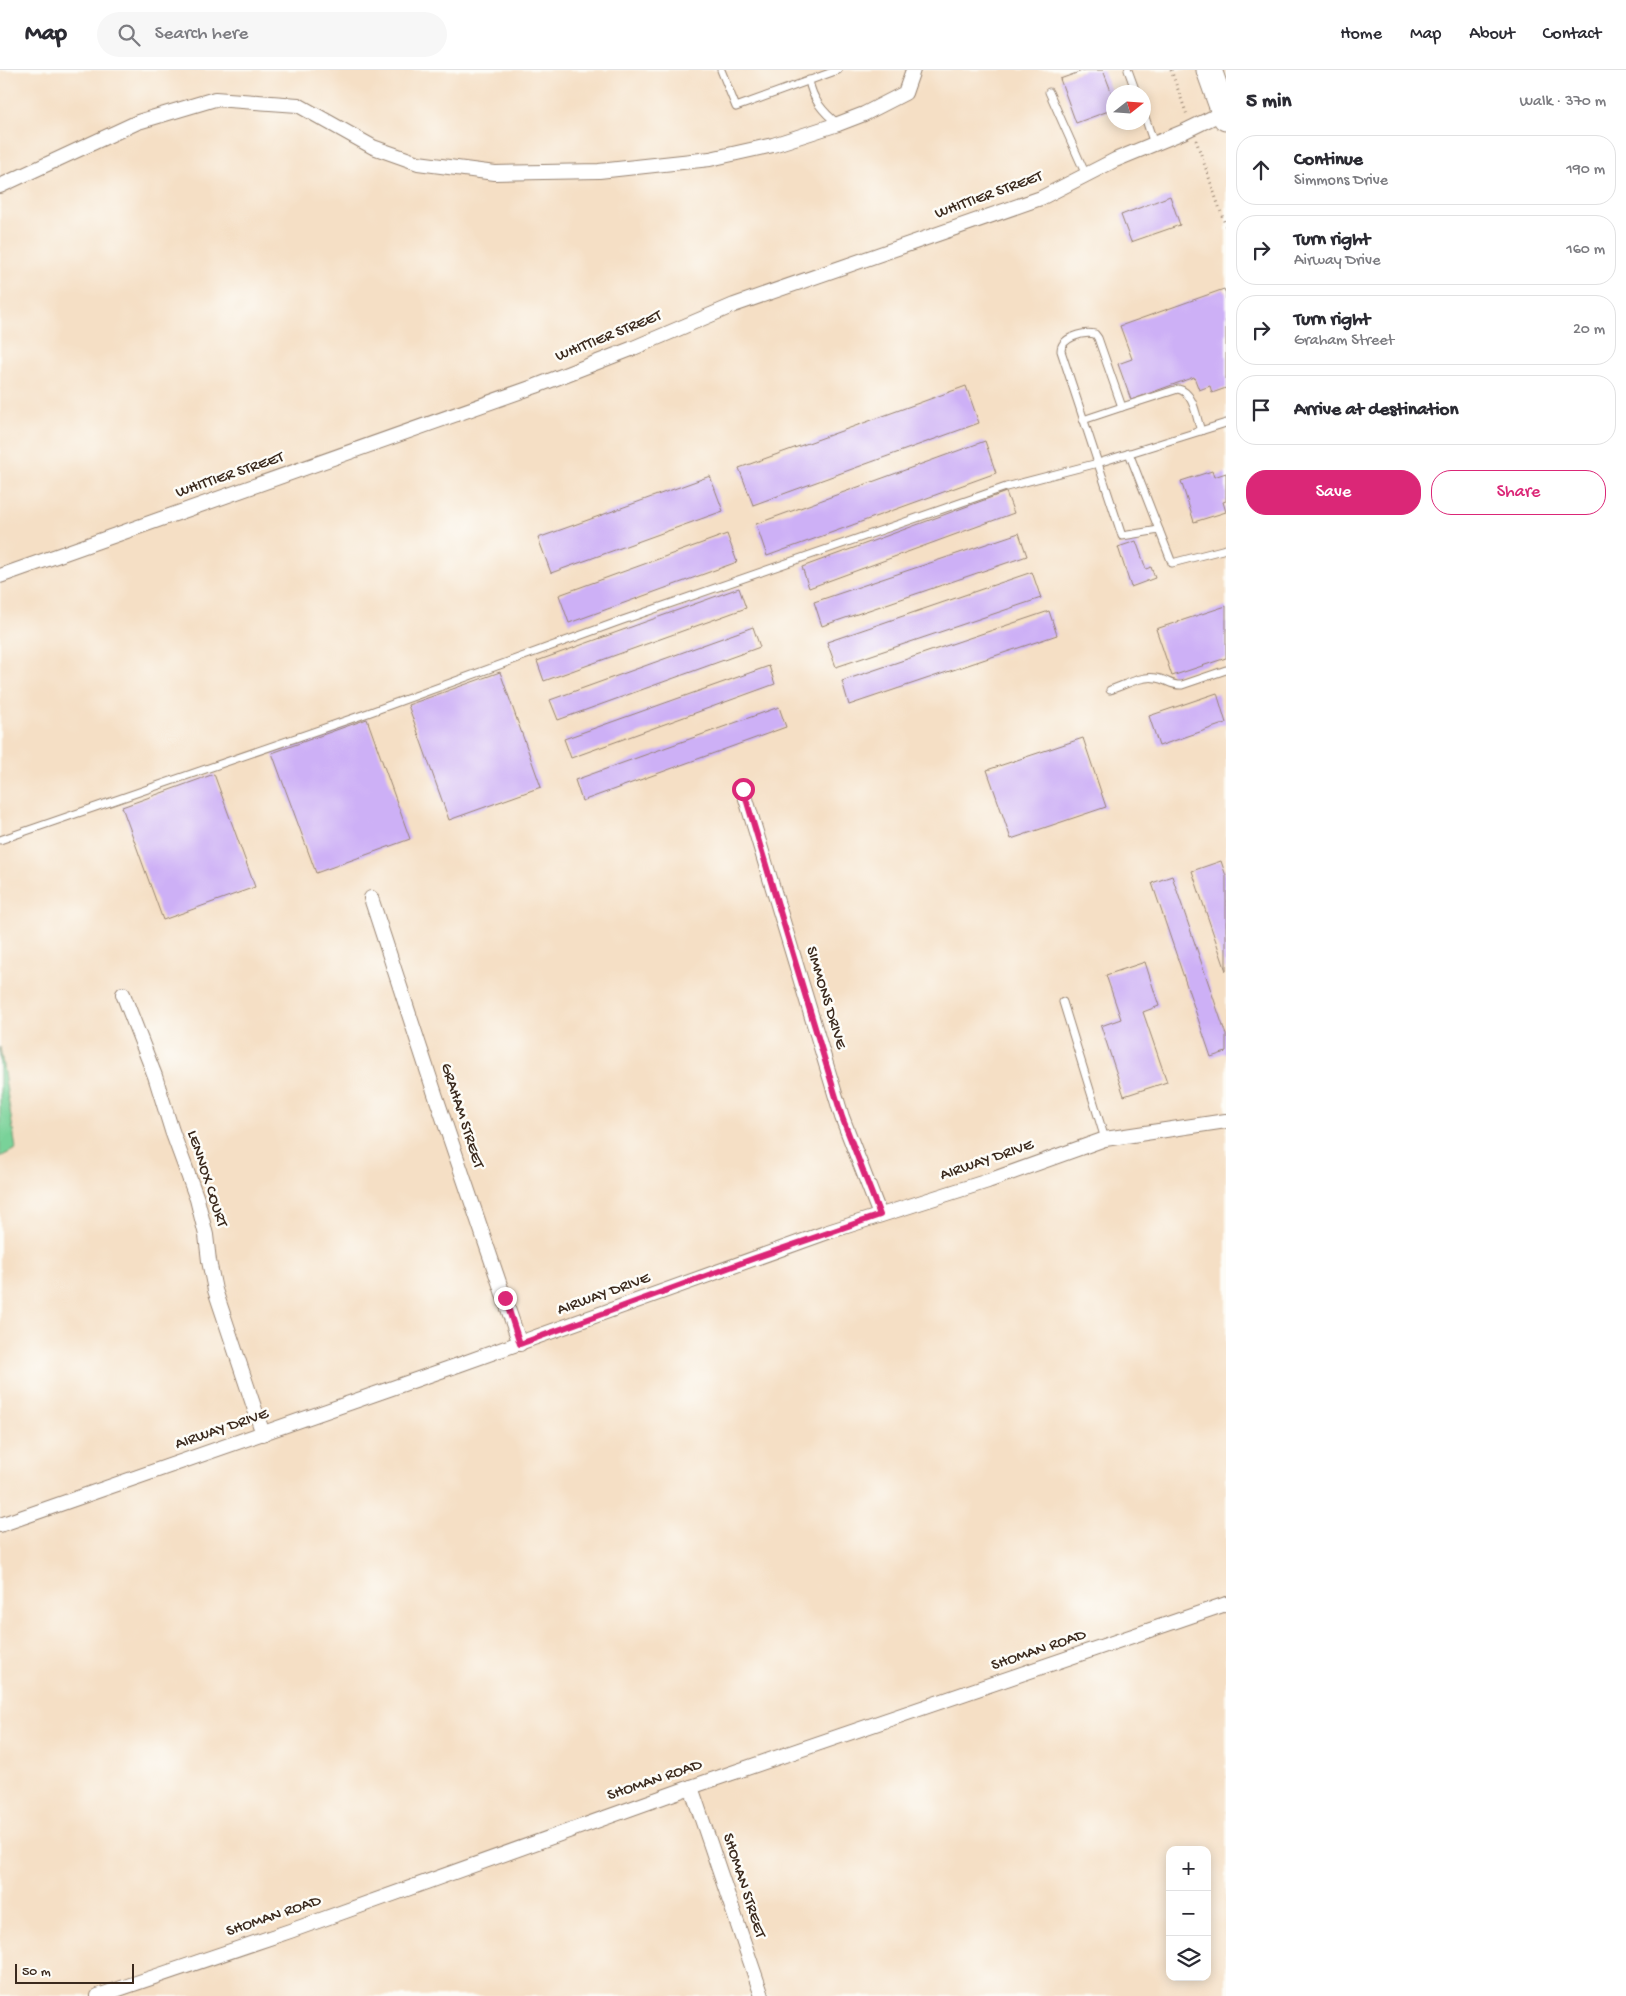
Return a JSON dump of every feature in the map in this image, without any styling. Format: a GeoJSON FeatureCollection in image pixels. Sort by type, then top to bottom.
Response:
{"type":"FeatureCollection","features":[{"type":"Feature","properties":{"kind":"highway"},"geometry":{"type":"LineString","coordinates":[[1209,70],[1225,115]]}},
{"type":"Feature","properties":{"kind":"street"},"geometry":{"type":"LineString","coordinates":[[0,186],[138,122],[215,99],[298,105],[373,147],[418,164],[495,173],[599,171],[710,160],[773,145],[864,114],[905,93],[913,70]]}},
{"type":"Feature","properties":{"kind":"street","name":"WHITTIER STREET"},"geometry":{"type":"LineString","coordinates":[[0,576],[536,386],[631,349],[734,305],[1041,198],[1115,160],[1225,115]]}},
{"type":"Feature","properties":{"kind":"street","name":"SIMMONS DRIVE"},"geometry":{"type":"LineString","coordinates":[[743,789],[842,1117],[880,1215]]}},
{"type":"Feature","properties":{"kind":"street","name":"GRAHAM STREET"},"geometry":{"type":"LineString","coordinates":[[371,898],[520,1344]]}},
{"type":"Feature","properties":{"kind":"street","name":"LENNOX COURT"},"geometry":{"type":"LineString","coordinates":[[123,994],[155,1076],[172,1131],[197,1199],[206,1235],[215,1290],[263,1434]]}},
{"type":"Feature","properties":{"kind":"street","name":"AIRWAY DRIVE"},"geometry":{"type":"LineString","coordinates":[[0,1525],[520,1344],[755,1258],[1105,1139],[1226,1121]]}},
{"type":"Feature","properties":{"kind":"street","name":"SHOMAN ROAD"},"geometry":{"type":"LineString","coordinates":[[98,1996],[290,1931],[691,1787],[1226,1604]]}},
{"type":"Feature","properties":{"kind":"street","name":"SHOMAN STREET"},"geometry":{"type":"LineString","coordinates":[[691,1787],[762,1996]]}},
{"type":"Feature","properties":{"kind":"lane"},"geometry":{"type":"LineString","coordinates":[[721,70],[736,107],[838,70]]}},
{"type":"Feature","properties":{"kind":"lane"},"geometry":{"type":"LineString","coordinates":[[1128,70],[1133,85]]}},
{"type":"Feature","properties":{"kind":"lane"},"geometry":{"type":"LineString","coordinates":[[809,80],[811,91],[823,112],[838,124]]}},
{"type":"Feature","properties":{"kind":"lane"},"geometry":{"type":"LineString","coordinates":[[1048,92],[1086,175]]}},
{"type":"Feature","properties":{"kind":"lane"},"geometry":{"type":"LineString","coordinates":[[1149,130],[1154,144]]}},
{"type":"Feature","properties":{"kind":"lane"},"geometry":{"type":"LineString","coordinates":[[1122,407],[1095,334],[1088,332],[1065,341],[1061,346],[1061,351],[1122,536],[1159,530]]}},
{"type":"Feature","properties":{"kind":"lane"},"geometry":{"type":"LineString","coordinates":[[1083,420],[1178,389],[1185,390],[1189,396],[1201,430]]}},
{"type":"Feature","properties":{"kind":"lane"},"geometry":{"type":"LineString","coordinates":[[0,840],[368,713],[620,621],[1006,487],[1098,464],[1226,423]]}},
{"type":"Feature","properties":{"kind":"lane"},"geometry":{"type":"LineString","coordinates":[[1130,454],[1172,563],[1226,549]]}},
{"type":"Feature","properties":{"kind":"lane"},"geometry":{"type":"LineString","coordinates":[[1110,690],[1148,677],[1157,678],[1174,686],[1182,685],[1226,670]]}},
{"type":"Feature","properties":{"kind":"lane"},"geometry":{"type":"LineString","coordinates":[[1064,1002],[1105,1139]]}},
{"type":"Feature","properties":{"kind":"path"},"geometry":{"type":"LineString","coordinates":[[1171,70],[1187,116]]}},
{"type":"Feature","properties":{"kind":"path"},"geometry":{"type":"LineString","coordinates":[[1195,138],[1226,227]]}},
{"type":"Feature","properties":{"kind":"green space"},"geometry":{"type":"Polygon","coordinates":[[[0,1047],[16,1149],[0,1157],[0,1047]]]}},
{"type":"Feature","properties":{"kind":"building"},"geometry":{"type":"Polygon","coordinates":[[[1085,70],[1103,70],[1109,85],[1106,85],[1106,112],[1076,123],[1060,79],[1085,70]]]}},
{"type":"Feature","properties":{"kind":"building"},"geometry":{"type":"Polygon","coordinates":[[[1170,196],[1180,225],[1131,242],[1121,215],[1170,196]]]}},
{"type":"Feature","properties":{"kind":"building"},"geometry":{"type":"Polygon","coordinates":[[[1224,289],[1226,294],[1226,388],[1212,393],[1210,386],[1199,390],[1194,377],[1131,400],[1118,364],[1132,359],[1120,326],[1224,289]]]}},
{"type":"Feature","properties":{"kind":"building"},"geometry":{"type":"Polygon","coordinates":[[[966,386],[979,423],[753,505],[739,468],[966,386]]]}},
{"type":"Feature","properties":{"kind":"building"},"geometry":{"type":"Polygon","coordinates":[[[985,441],[996,473],[767,556],[756,524],[985,441]]]}},
{"type":"Feature","properties":{"kind":"building"},"geometry":{"type":"Polygon","coordinates":[[[1212,471],[1214,477],[1226,473],[1226,501],[1223,502],[1226,512],[1194,522],[1181,481],[1212,471]]]}},
{"type":"Feature","properties":{"kind":"building"},"geometry":{"type":"Polygon","coordinates":[[[710,476],[723,511],[551,573],[538,538],[710,476]]]}},
{"type":"Feature","properties":{"kind":"building"},"geometry":{"type":"Polygon","coordinates":[[[1006,492],[1014,513],[809,588],[802,567],[1006,492]]]}},
{"type":"Feature","properties":{"kind":"building"},"geometry":{"type":"Polygon","coordinates":[[[1019,533],[1027,556],[822,626],[814,602],[1019,533]]]}},
{"type":"Feature","properties":{"kind":"building"},"geometry":{"type":"Polygon","coordinates":[[[727,534],[737,562],[569,623],[559,595],[727,534]]]}},
{"type":"Feature","properties":{"kind":"building"},"geometry":{"type":"Polygon","coordinates":[[[1136,541],[1146,569],[1151,567],[1155,578],[1131,587],[1118,547],[1136,541]]]}},
{"type":"Feature","properties":{"kind":"building"},"geometry":{"type":"Polygon","coordinates":[[[1032,572],[1041,598],[836,667],[827,642],[1032,572]]]}},
{"type":"Feature","properties":{"kind":"building"},"geometry":{"type":"Polygon","coordinates":[[[739,588],[746,608],[544,681],[537,661],[739,588]]]}},
{"type":"Feature","properties":{"kind":"building"},"geometry":{"type":"Polygon","coordinates":[[[1226,606],[1226,658],[1172,676],[1156,629],[1226,606]]]}},
{"type":"Feature","properties":{"kind":"building"},"geometry":{"type":"Polygon","coordinates":[[[1049,611],[1057,635],[849,705],[842,681],[1049,611]]]}},
{"type":"Feature","properties":{"kind":"building"},"geometry":{"type":"Polygon","coordinates":[[[753,627],[760,647],[558,720],[550,700],[753,627]]]}},
{"type":"Feature","properties":{"kind":"building"},"geometry":{"type":"Polygon","coordinates":[[[769,666],[775,684],[571,758],[564,739],[769,666]]]}},
{"type":"Feature","properties":{"kind":"building"},"geometry":{"type":"Polygon","coordinates":[[[500,672],[541,787],[449,820],[408,705],[500,672]]]}},
{"type":"Feature","properties":{"kind":"building"},"geometry":{"type":"Polygon","coordinates":[[[1217,693],[1226,723],[1159,746],[1149,716],[1217,693]]]}},
{"type":"Feature","properties":{"kind":"building"},"geometry":{"type":"Polygon","coordinates":[[[779,707],[786,727],[582,801],[575,780],[779,707]]]}},
{"type":"Feature","properties":{"kind":"building"},"geometry":{"type":"Polygon","coordinates":[[[367,719],[410,839],[316,873],[272,753],[367,719]]]}},
{"type":"Feature","properties":{"kind":"building"},"geometry":{"type":"Polygon","coordinates":[[[1083,738],[1106,807],[1011,839],[987,770],[1083,738]]]}},
{"type":"Feature","properties":{"kind":"building"},"geometry":{"type":"Polygon","coordinates":[[[214,774],[255,887],[163,920],[122,807],[214,774]]]}},
{"type":"Feature","properties":{"kind":"building"},"geometry":{"type":"Polygon","coordinates":[[[1221,861],[1226,876],[1226,971],[1192,871],[1221,861]]]}},
{"type":"Feature","properties":{"kind":"building"},"geometry":{"type":"Polygon","coordinates":[[[1172,876],[1226,1035],[1226,1052],[1211,1057],[1152,883],[1172,876]]]}},
{"type":"Feature","properties":{"kind":"building"},"geometry":{"type":"Polygon","coordinates":[[[1145,962],[1159,1006],[1143,1012],[1167,1082],[1124,1096],[1101,1026],[1121,1019],[1106,975],[1145,962]]]}},
{"type":"Feature","properties":{"kind":"route"},"geometry":{"type":"LineString","coordinates":[[505,1298],[520,1344],[755,1258],[880,1215],[842,1117],[743,789]]}}]}
